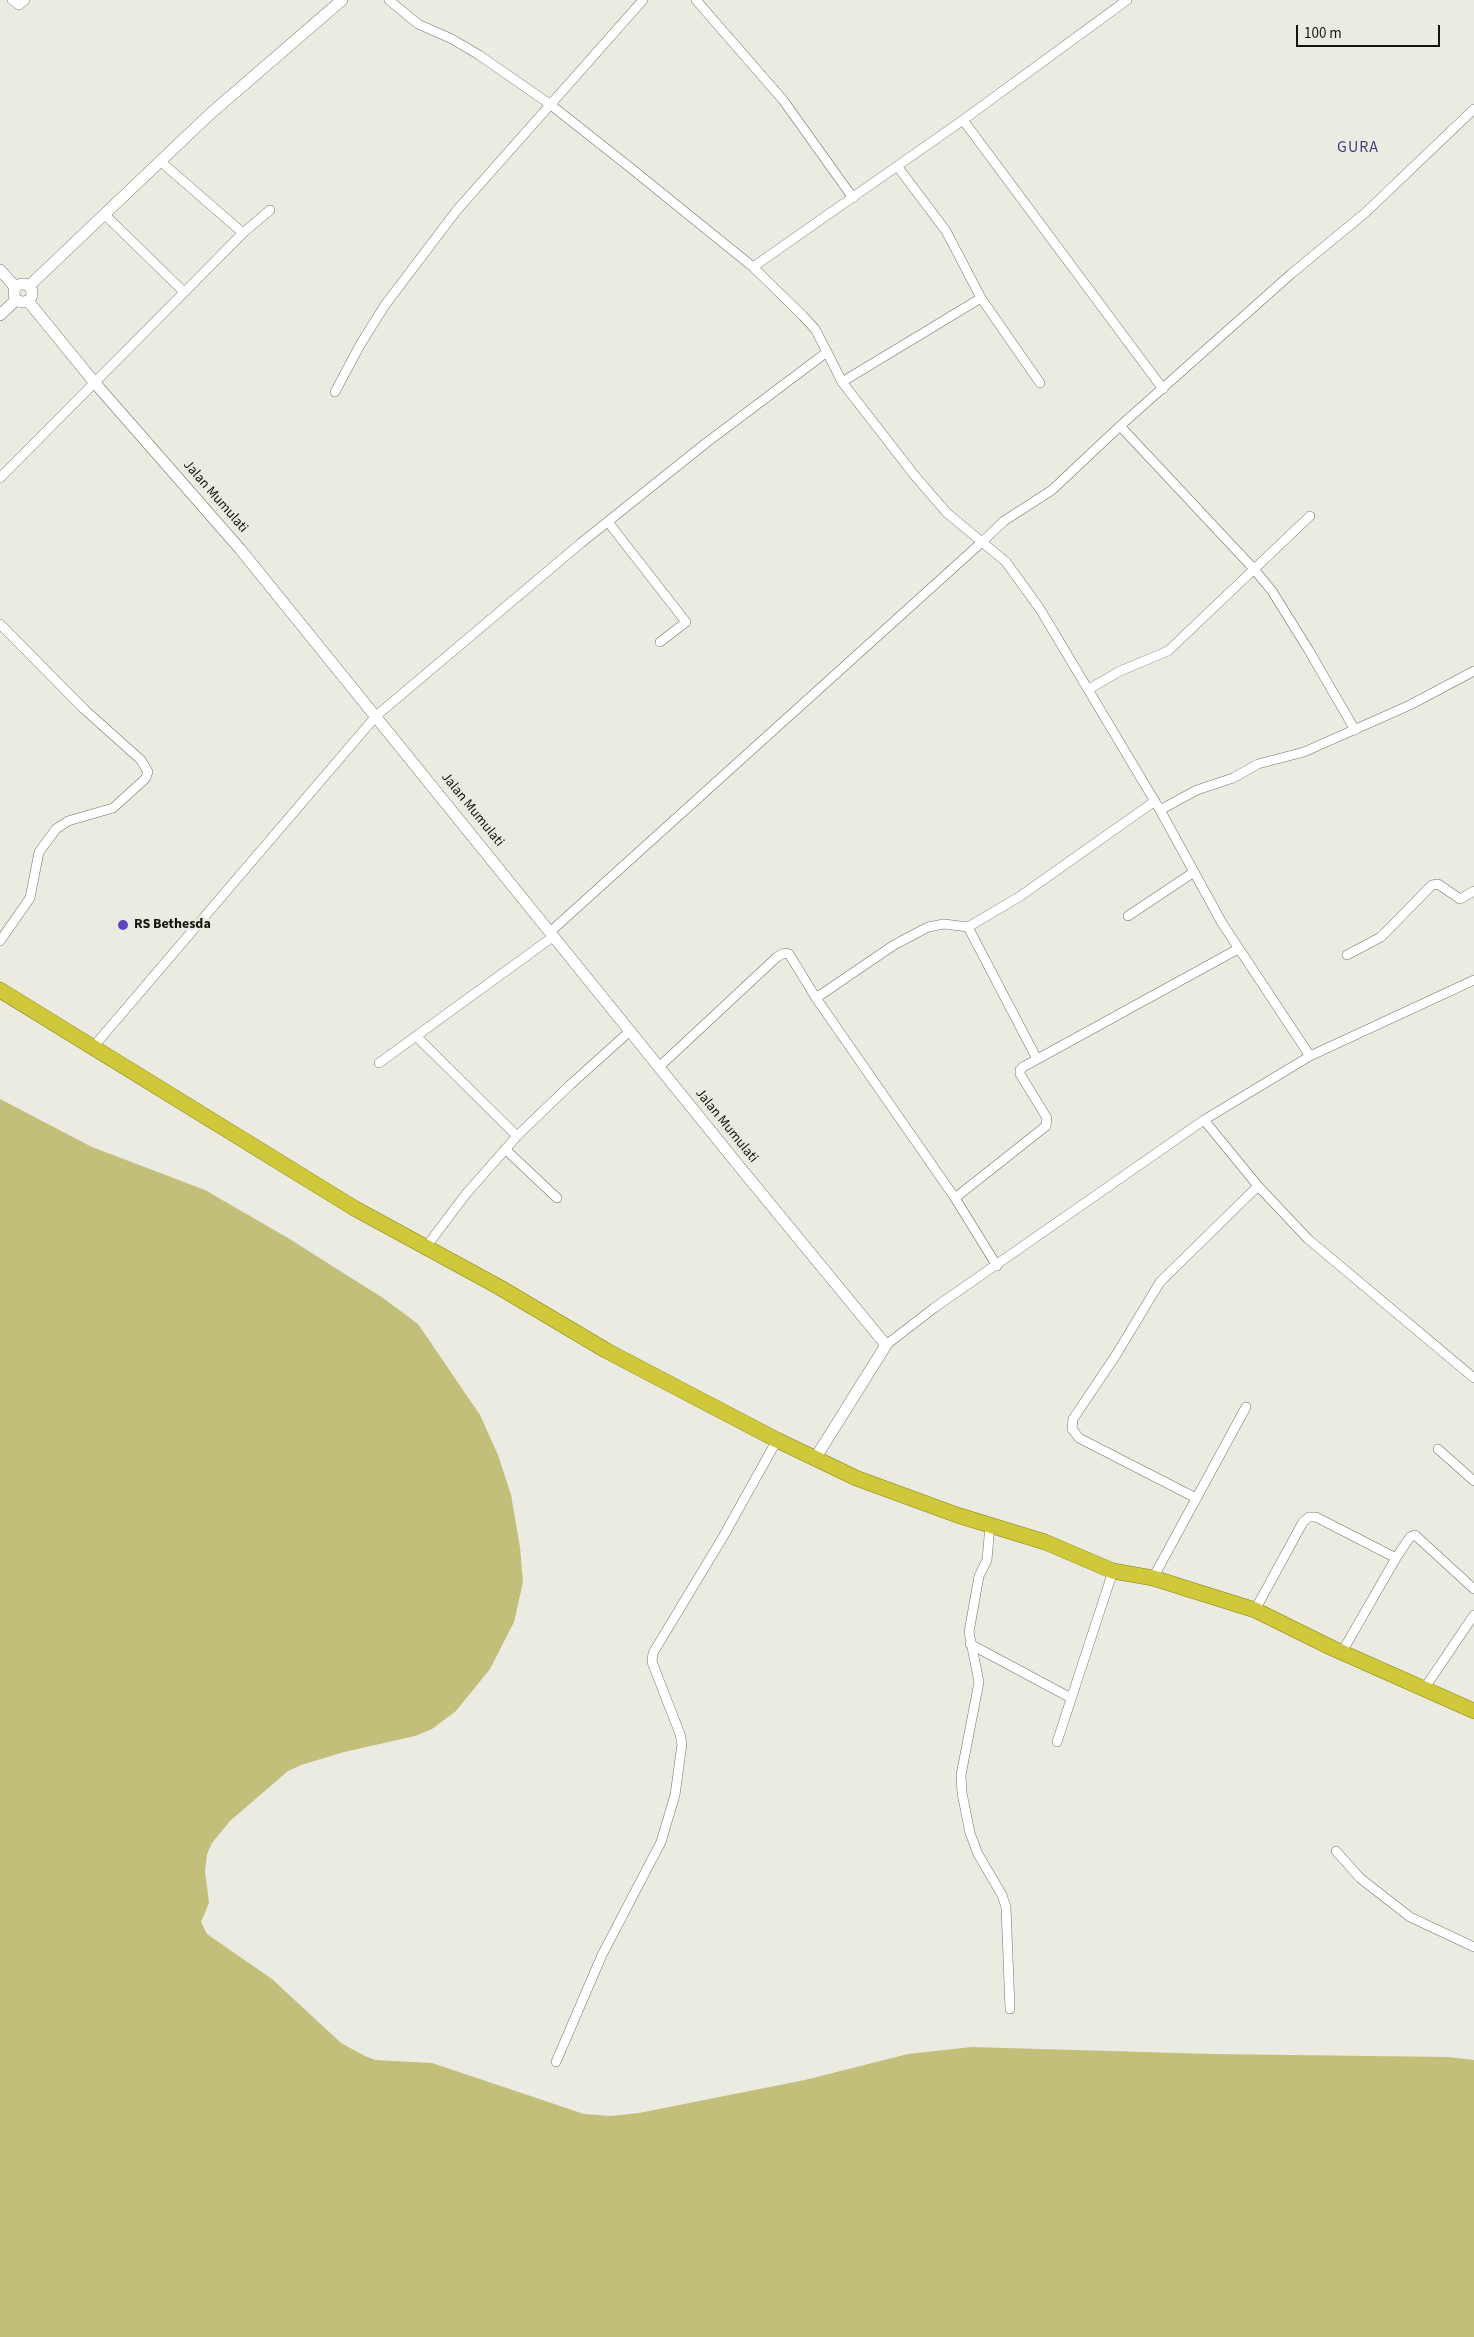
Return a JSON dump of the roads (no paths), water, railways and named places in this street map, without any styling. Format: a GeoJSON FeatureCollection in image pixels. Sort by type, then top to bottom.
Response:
{"type":"FeatureCollection","features":[{"type":"Feature","properties":{"kind":"highway"},"geometry":{"type":"LineString","coordinates":[[0,990],[94,1046],[354,1208],[499,1287],[607,1352],[777,1440],[816,1457],[856,1478],[990,1525],[1046,1542],[1113,1571],[1153,1578],[1255,1610],[1342,1652],[1474,1711]]}},
{"type":"Feature","properties":{"kind":"street"},"geometry":{"type":"LineString","coordinates":[[12,0],[19,4],[25,0]]}},
{"type":"Feature","properties":{"kind":"street"},"geometry":{"type":"LineString","coordinates":[[29,286],[160,161],[342,0]]}},
{"type":"Feature","properties":{"kind":"street"},"geometry":{"type":"LineString","coordinates":[[389,0],[418,24],[452,39],[479,55],[551,105],[753,267],[815,329],[842,382],[947,513],[1006,562],[1040,609],[1160,810],[1238,949],[1310,1056]]}},
{"type":"Feature","properties":{"kind":"street"},"geometry":{"type":"LineString","coordinates":[[335,392],[360,344],[385,305],[457,210],[643,0]]}},
{"type":"Feature","properties":{"kind":"street"},"geometry":{"type":"LineString","coordinates":[[696,0],[783,100],[853,198]]}},
{"type":"Feature","properties":{"kind":"street"},"geometry":{"type":"LineString","coordinates":[[753,267],[963,120],[1126,0]]}},
{"type":"Feature","properties":{"kind":"street"},"geometry":{"type":"LineString","coordinates":[[379,1063],[552,934],[1004,521],[1052,490],[1120,426],[1291,274],[1365,213],[1474,109]]}},
{"type":"Feature","properties":{"kind":"street"},"geometry":{"type":"LineString","coordinates":[[963,120],[1163,389]]}},
{"type":"Feature","properties":{"kind":"street"},"geometry":{"type":"LineString","coordinates":[[160,161],[243,234]]}},
{"type":"Feature","properties":{"kind":"street"},"geometry":{"type":"LineString","coordinates":[[897,166],[946,231],[981,298],[1040,383]]}},
{"type":"Feature","properties":{"kind":"street"},"geometry":{"type":"LineString","coordinates":[[0,478],[184,292],[270,210]]}},
{"type":"Feature","properties":{"kind":"street"},"geometry":{"type":"LineString","coordinates":[[104,214],[184,292]]}},
{"type":"Feature","properties":{"kind":"street"},"geometry":{"type":"LineString","coordinates":[[0,270],[16,287]]}},
{"type":"Feature","properties":{"kind":"street"},"geometry":{"type":"LineString","coordinates":[[22,300],[13,294],[16,287],[22,284],[29,286]]}},
{"type":"Feature","properties":{"kind":"street"},"geometry":{"type":"LineString","coordinates":[[0,315],[22,300],[32,296],[29,286]]}},
{"type":"Feature","properties":{"kind":"street"},"geometry":{"type":"LineString","coordinates":[[842,382],[981,298]]}},
{"type":"Feature","properties":{"kind":"street","name":"Jalan Mumulati"},"geometry":{"type":"LineString","coordinates":[[22,300],[240,549],[886,1345]]}},
{"type":"Feature","properties":{"kind":"street"},"geometry":{"type":"LineString","coordinates":[[94,1046],[376,716],[608,522],[706,443],[827,352]]}},
{"type":"Feature","properties":{"kind":"street"},"geometry":{"type":"LineString","coordinates":[[1120,426],[1253,568],[1272,591],[1355,730]]}},
{"type":"Feature","properties":{"kind":"street"},"geometry":{"type":"LineString","coordinates":[[1089,689],[1120,671],[1168,651],[1253,568],[1310,516]]}},
{"type":"Feature","properties":{"kind":"street"},"geometry":{"type":"LineString","coordinates":[[608,522],[686,622],[660,642]]}},
{"type":"Feature","properties":{"kind":"street"},"geometry":{"type":"LineString","coordinates":[[0,624],[85,710],[142,760],[148,772],[145,779],[113,808],[68,821],[56,829],[39,852],[30,898],[0,941]]}},
{"type":"Feature","properties":{"kind":"street"},"geometry":{"type":"LineString","coordinates":[[1160,810],[1197,790],[1233,778],[1258,764],[1291,757],[1410,706],[1474,671]]}},
{"type":"Feature","properties":{"kind":"street"},"geometry":{"type":"LineString","coordinates":[[816,998],[894,945],[928,927],[944,924],[968,928],[1019,897],[1155,802]]}},
{"type":"Feature","properties":{"kind":"street"},"geometry":{"type":"LineString","coordinates":[[1128,916],[1194,872]]}},
{"type":"Feature","properties":{"kind":"street"},"geometry":{"type":"LineString","coordinates":[[1347,955],[1381,937],[1432,885],[1438,884],[1460,899],[1474,891]]}},
{"type":"Feature","properties":{"kind":"street"},"geometry":{"type":"LineString","coordinates":[[968,928],[1038,1059]]}},
{"type":"Feature","properties":{"kind":"street"},"geometry":{"type":"LineString","coordinates":[[955,1198],[1046,1126],[1047,1118],[1020,1074],[1023,1067],[1238,949]]}},
{"type":"Feature","properties":{"kind":"street"},"geometry":{"type":"LineString","coordinates":[[659,1067],[777,957],[787,953],[816,998],[955,1198],[997,1266]]}},
{"type":"Feature","properties":{"kind":"street"},"geometry":{"type":"LineString","coordinates":[[816,1457],[886,1345],[934,1308],[997,1266],[1204,1120],[1310,1056],[1474,980]]}},
{"type":"Feature","properties":{"kind":"street"},"geometry":{"type":"LineString","coordinates":[[426,1247],[517,1136],[630,1031]]}},
{"type":"Feature","properties":{"kind":"street"},"geometry":{"type":"LineString","coordinates":[[416,1036],[517,1136]]}},
{"type":"Feature","properties":{"kind":"street"},"geometry":{"type":"LineString","coordinates":[[1204,1120],[1258,1186],[1308,1239],[1474,1378]]}},
{"type":"Feature","properties":{"kind":"street"},"geometry":{"type":"LineString","coordinates":[[505,1149],[558,1198]]}},
{"type":"Feature","properties":{"kind":"street"},"geometry":{"type":"LineString","coordinates":[[1196,1498],[1078,1438],[1072,1429],[1073,1419],[1116,1355],[1160,1282],[1258,1186]]}},
{"type":"Feature","properties":{"kind":"street"},"geometry":{"type":"LineString","coordinates":[[1153,1578],[1246,1407]]}},
{"type":"Feature","properties":{"kind":"street"},"geometry":{"type":"LineString","coordinates":[[556,2062],[602,1955],[660,1842],[675,1795],[682,1744],[680,1734],[652,1662],[653,1653],[723,1537],[777,1440]]}},
{"type":"Feature","properties":{"kind":"street"},"geometry":{"type":"LineString","coordinates":[[1438,1449],[1474,1481]]}},
{"type":"Feature","properties":{"kind":"street"},"geometry":{"type":"LineString","coordinates":[[1255,1610],[1303,1522],[1309,1517],[1316,1517],[1396,1558]]}},
{"type":"Feature","properties":{"kind":"street"},"geometry":{"type":"LineString","coordinates":[[990,1525],[987,1560],[979,1576],[977,1598],[971,1624],[970,1644],[979,1682],[961,1767],[962,1793],[974,1843],[1006,1908],[1010,2009]]}},
{"type":"Feature","properties":{"kind":"street"},"geometry":{"type":"LineString","coordinates":[[1342,1652],[1410,1537],[1415,1535],[1474,1589]]}},
{"type":"Feature","properties":{"kind":"street"},"geometry":{"type":"LineString","coordinates":[[1057,1742],[1113,1571]]}},
{"type":"Feature","properties":{"kind":"street"},"geometry":{"type":"LineString","coordinates":[[1424,1688],[1474,1615]]}},
{"type":"Feature","properties":{"kind":"street"},"geometry":{"type":"LineString","coordinates":[[970,1644],[1071,1698]]}},
{"type":"Feature","properties":{"kind":"street"},"geometry":{"type":"LineString","coordinates":[[1336,1851],[1360,1878],[1410,1917],[1474,1947]]}},
{"type":"Feature","properties":{"kind":"place","name":"RS Bethesda"},"geometry":{"type":"Point","coordinates":[123,925]}},
{"type":"Feature","properties":{"kind":"district","name":"GURA"},"geometry":{"type":"Point","coordinates":[1358,148]}}]}
